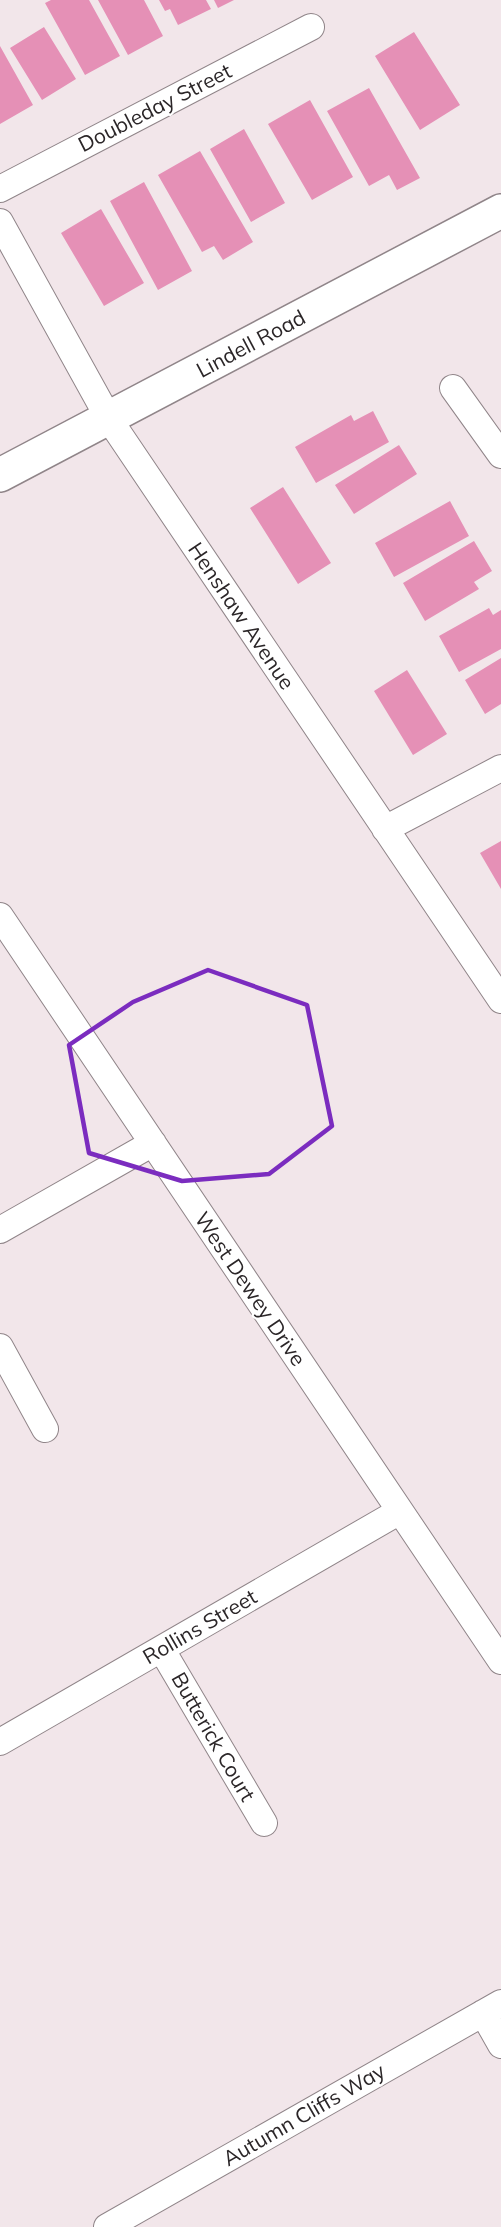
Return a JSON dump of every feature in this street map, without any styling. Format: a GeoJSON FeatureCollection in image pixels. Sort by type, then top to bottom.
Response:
{"type":"FeatureCollection","features":[{"type":"Feature","properties":{"kind":"street","name":"Doubleday Street"},"geometry":{"type":"LineString","coordinates":[[0,189],[311,27]]}},
{"type":"Feature","properties":{"kind":"street","name":"Lindell Road"},"geometry":{"type":"LineString","coordinates":[[0,475],[501,211]]}},
{"type":"Feature","properties":{"kind":"street","name":"Henshaw Avenue"},"geometry":{"type":"LineString","coordinates":[[0,222],[109,419],[501,1000]]}},
{"type":"Feature","properties":{"kind":"street"},"geometry":{"type":"LineString","coordinates":[[453,388],[501,455]]}},
{"type":"Feature","properties":{"kind":"street"},"geometry":{"type":"LineString","coordinates":[[385,829],[501,768]]}},
{"type":"Feature","properties":{"kind":"street","name":"West Dewey Drive"},"geometry":{"type":"LineString","coordinates":[[0,916],[501,1661]]}},
{"type":"Feature","properties":{"kind":"street"},"geometry":{"type":"LineString","coordinates":[[0,1230],[153,1143]]}},
{"type":"Feature","properties":{"kind":"street"},"geometry":{"type":"LineString","coordinates":[[0,1347],[45,1429]]}},
{"type":"Feature","properties":{"kind":"street","name":"Rollins Street"},"geometry":{"type":"LineString","coordinates":[[0,1742],[400,1511]]}},
{"type":"Feature","properties":{"kind":"street","name":"Butterick Court"},"geometry":{"type":"LineString","coordinates":[[162,1650],[264,1823]]}},
{"type":"Feature","properties":{"kind":"street"},"geometry":{"type":"LineString","coordinates":[[492,2008],[501,2045]]}},
{"type":"Feature","properties":{"kind":"street","name":"Autumn Cliffs Way"},"geometry":{"type":"LineString","coordinates":[[111,2226],[492,2008]]}},
{"type":"Feature","properties":{"kind":"highlighted area"},"geometry":{"type":"Polygon","coordinates":[[[208,970],[307,1005],[332,1126],[269,1174],[182,1181],[89,1153],[69,1045],[133,1002],[208,970]]]}},
{"type":"Feature","properties":{"kind":"building"},"geometry":{"type":"Polygon","coordinates":[[[51,0],[89,0],[120,56],[85,75],[45,3],[51,0]]]}},
{"type":"Feature","properties":{"kind":"building"},"geometry":{"type":"Polygon","coordinates":[[[98,0],[144,0],[163,36],[128,55],[98,0]]]}},
{"type":"Feature","properties":{"kind":"building"},"geometry":{"type":"Polygon","coordinates":[[[159,0],[206,0],[211,9],[178,25],[170,9],[165,11],[159,0]]]}},
{"type":"Feature","properties":{"kind":"building"},"geometry":{"type":"Polygon","coordinates":[[[214,0],[234,0],[218,8],[214,0]]]}},
{"type":"Feature","properties":{"kind":"building"},"geometry":{"type":"Polygon","coordinates":[[[44,27],[76,79],[42,100],[10,48],[44,27]]]}},
{"type":"Feature","properties":{"kind":"building"},"geometry":{"type":"Polygon","coordinates":[[[414,32],[460,105],[420,130],[375,56],[414,32]]]}},
{"type":"Feature","properties":{"kind":"building"},"geometry":{"type":"Polygon","coordinates":[[[0,46],[33,105],[0,124],[0,46]]]}},
{"type":"Feature","properties":{"kind":"building"},"geometry":{"type":"Polygon","coordinates":[[[369,88],[420,178],[397,190],[389,175],[369,186],[327,111],[369,88]]]}},
{"type":"Feature","properties":{"kind":"building"},"geometry":{"type":"Polygon","coordinates":[[[310,100],[353,177],[312,200],[268,124],[310,100]]]}},
{"type":"Feature","properties":{"kind":"building"},"geometry":{"type":"Polygon","coordinates":[[[244,129],[285,203],[251,222],[210,149],[244,129]]]}},
{"type":"Feature","properties":{"kind":"building"},"geometry":{"type":"Polygon","coordinates":[[[200,151],[253,242],[223,260],[214,246],[202,252],[158,175],[200,151]]]}},
{"type":"Feature","properties":{"kind":"building"},"geometry":{"type":"Polygon","coordinates":[[[144,182],[192,271],[158,290],[110,201],[144,182]]]}},
{"type":"Feature","properties":{"kind":"building"},"geometry":{"type":"Polygon","coordinates":[[[101,209],[144,283],[104,306],[61,233],[101,209]]]}},
{"type":"Feature","properties":{"kind":"building"},"geometry":{"type":"Polygon","coordinates":[[[373,411],[389,442],[316,483],[295,447],[351,415],[354,421],[373,411]]]}},
{"type":"Feature","properties":{"kind":"building"},"geometry":{"type":"Polygon","coordinates":[[[399,445],[417,474],[354,514],[335,485],[399,445]]]}},
{"type":"Feature","properties":{"kind":"building"},"geometry":{"type":"Polygon","coordinates":[[[283,487],[331,563],[298,584],[250,508],[283,487]]]}},
{"type":"Feature","properties":{"kind":"building"},"geometry":{"type":"Polygon","coordinates":[[[450,501],[469,536],[394,577],[375,543],[450,501]]]}},
{"type":"Feature","properties":{"kind":"building"},"geometry":{"type":"Polygon","coordinates":[[[474,541],[492,571],[474,582],[479,589],[425,621],[403,583],[474,541]]]}},
{"type":"Feature","properties":{"kind":"building"},"geometry":{"type":"Polygon","coordinates":[[[489,608],[493,615],[501,610],[501,649],[459,672],[439,636],[489,608]]]}},
{"type":"Feature","properties":{"kind":"building"},"geometry":{"type":"Polygon","coordinates":[[[501,658],[501,704],[485,714],[465,680],[501,658]]]}},
{"type":"Feature","properties":{"kind":"building"},"geometry":{"type":"Polygon","coordinates":[[[407,670],[447,734],[413,755],[374,691],[407,670]]]}},
{"type":"Feature","properties":{"kind":"building"},"geometry":{"type":"Polygon","coordinates":[[[501,841],[501,889],[480,853],[501,841]]]}}]}
